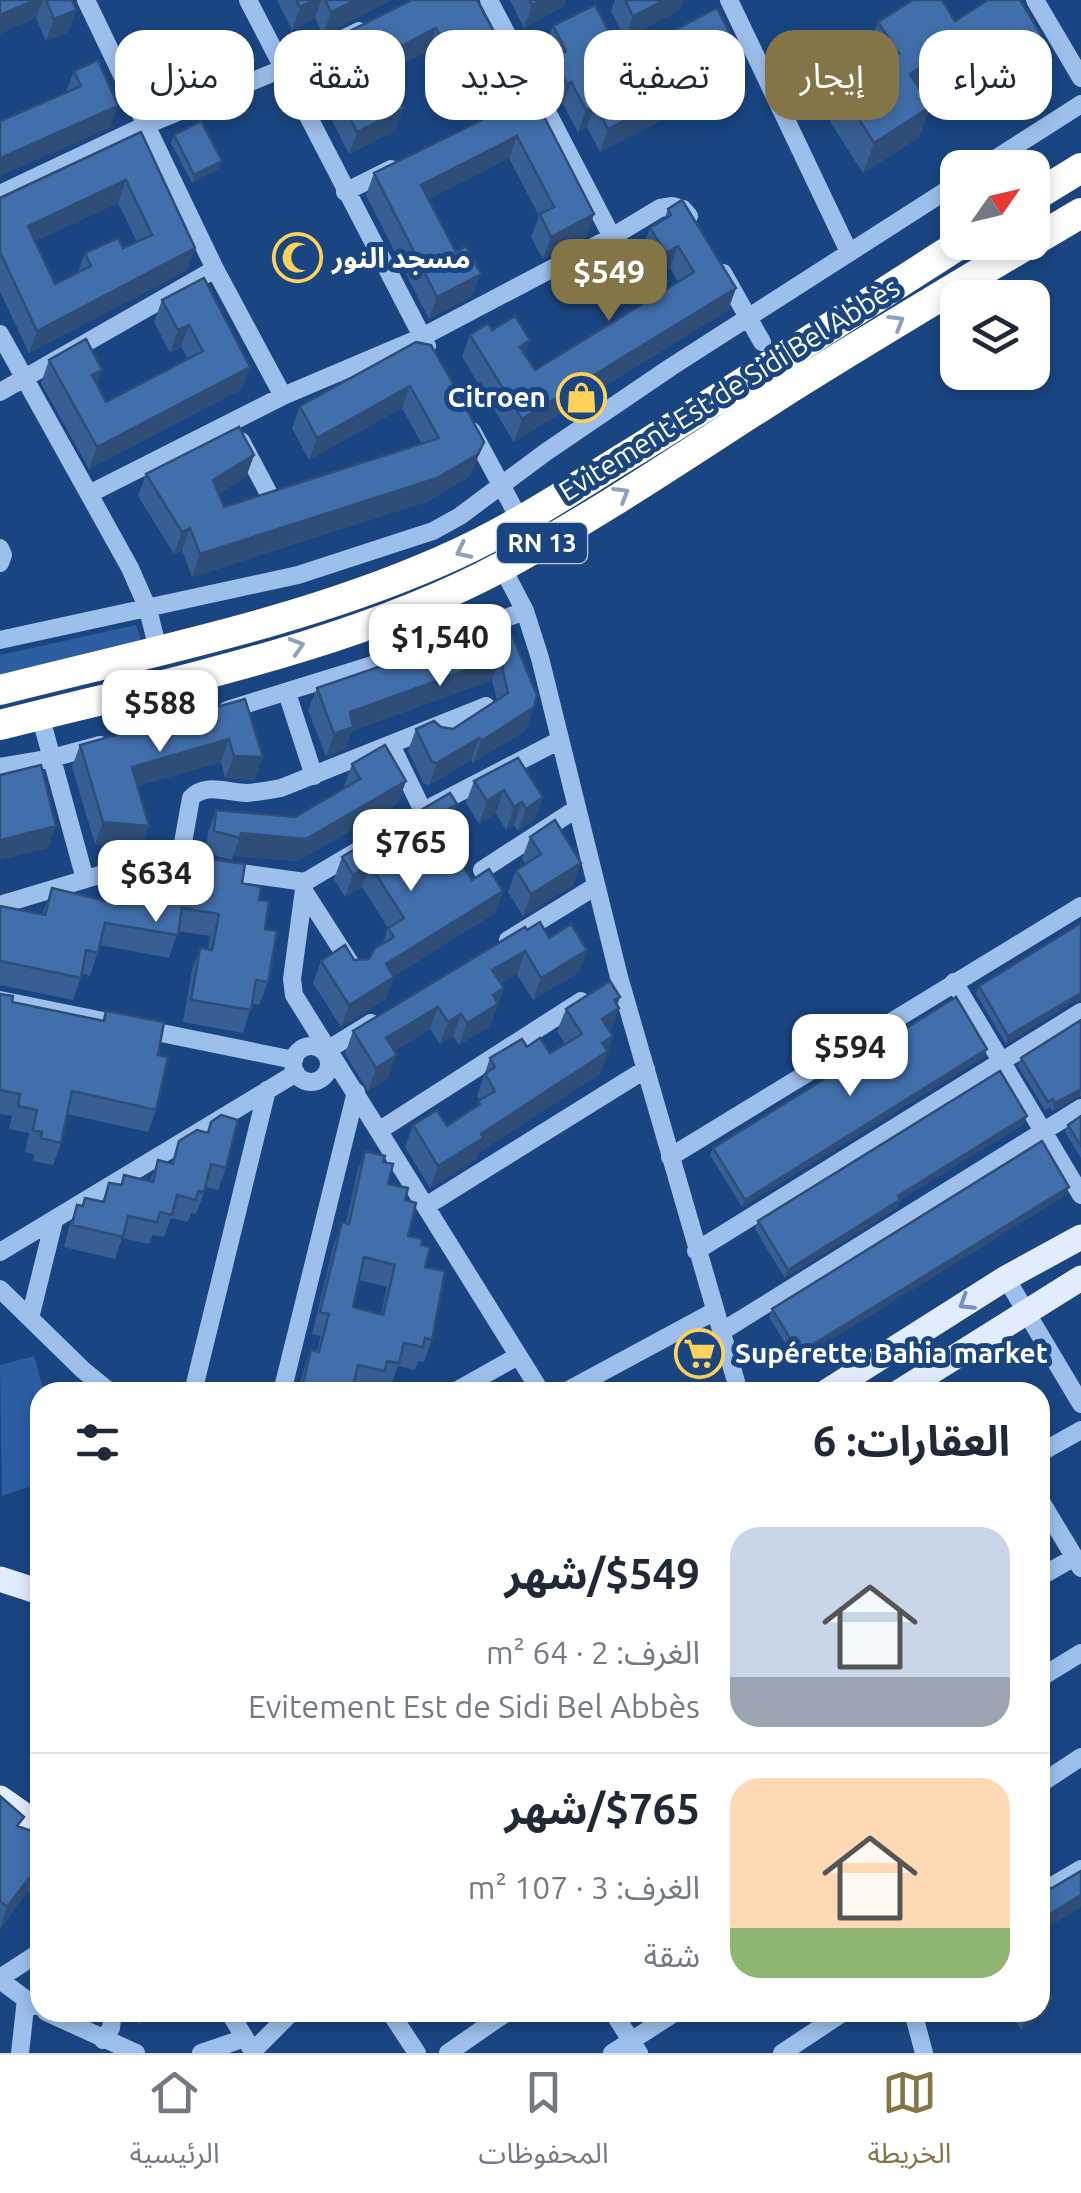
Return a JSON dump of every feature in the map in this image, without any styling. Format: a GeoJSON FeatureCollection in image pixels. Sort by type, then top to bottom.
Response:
{"type":"FeatureCollection","features":[{"type":"Feature","properties":{"kind":"highway"},"geometry":{"type":"LineString","coordinates":[[1050,187],[1081,168]]}},
{"type":"Feature","properties":{"kind":"highway","name":"Evitement Est de Sidi Bel Abbès"},"geometry":{"type":"LineString","coordinates":[[1050,231],[1081,213]]}},
{"type":"Feature","properties":{"kind":"highway","name":"Evitement Est de Sidi Bel Abbès"},"geometry":{"type":"LineString","coordinates":[[0,690],[239,631],[339,601],[446,559],[520,520],[760,374],[940,257]]}},
{"type":"Feature","properties":{"kind":"highway","name":"Evitement Est de Sidi Bel Abbès"},"geometry":{"type":"LineString","coordinates":[[0,725],[218,670],[354,628],[502,566],[1002,260]]}},
{"type":"Feature","properties":{"kind":"main road"},"geometry":{"type":"LineString","coordinates":[[842,1382],[1006,1278],[1081,1236]]}},
{"type":"Feature","properties":{"kind":"main road"},"geometry":{"type":"LineString","coordinates":[[915,1382],[1081,1278]]}},
{"type":"Feature","properties":{"kind":"main road"},"geometry":{"type":"LineString","coordinates":[[0,1579],[30,1589]]}},
{"type":"Feature","properties":{"kind":"main road"},"geometry":{"type":"LineString","coordinates":[[0,1798],[30,1819]]}},
{"type":"Feature","properties":{"kind":"street"},"geometry":{"type":"LineString","coordinates":[[86,0],[215,269],[284,396]]}},
{"type":"Feature","properties":{"kind":"street"},"geometry":{"type":"LineString","coordinates":[[248,0],[274,54]]}},
{"type":"Feature","properties":{"kind":"street"},"geometry":{"type":"LineString","coordinates":[[488,0],[504,30]]}},
{"type":"Feature","properties":{"kind":"street"},"geometry":{"type":"LineString","coordinates":[[729,0],[848,252]]}},
{"type":"Feature","properties":{"kind":"street"},"geometry":{"type":"LineString","coordinates":[[1035,0],[1081,78]]}},
{"type":"Feature","properties":{"kind":"street"},"geometry":{"type":"LineString","coordinates":[[360,30],[368,26]]}},
{"type":"Feature","properties":{"kind":"street"},"geometry":{"type":"LineString","coordinates":[[0,194],[144,126],[274,73]]}},
{"type":"Feature","properties":{"kind":"street"},"geometry":{"type":"LineString","coordinates":[[1009,150],[1081,104]]}},
{"type":"Feature","properties":{"kind":"street"},"geometry":{"type":"LineString","coordinates":[[307,120],[440,370]]}},
{"type":"Feature","properties":{"kind":"street"},"geometry":{"type":"LineString","coordinates":[[552,120],[612,237]]}},
{"type":"Feature","properties":{"kind":"street"},"geometry":{"type":"LineString","coordinates":[[344,192],[416,157]]}},
{"type":"Feature","properties":{"kind":"street"},"geometry":{"type":"LineString","coordinates":[[0,640],[298,576],[400,544],[460,516],[747,318],[940,193]]}},
{"type":"Feature","properties":{"kind":"street"},"geometry":{"type":"LineString","coordinates":[[90,494],[231,421],[422,337],[660,208],[672,206],[683,210],[698,230]]}},
{"type":"Feature","properties":{"kind":"street"},"geometry":{"type":"LineString","coordinates":[[714,257],[762,342],[760,374]]}},
{"type":"Feature","properties":{"kind":"street"},"geometry":{"type":"LineString","coordinates":[[0,392],[215,269]]}},
{"type":"Feature","properties":{"kind":"street"},"geometry":{"type":"LineString","coordinates":[[0,334],[90,494],[148,608],[158,650]]}},
{"type":"Feature","properties":{"kind":"street"},"geometry":{"type":"LineString","coordinates":[[762,342],[796,349]]}},
{"type":"Feature","properties":{"kind":"street"},"geometry":{"type":"LineString","coordinates":[[466,419],[520,520]]}},
{"type":"Feature","properties":{"kind":"street"},"geometry":{"type":"LineString","coordinates":[[231,421],[269,494]]}},
{"type":"Feature","properties":{"kind":"street"},"geometry":{"type":"LineString","coordinates":[[0,548],[0,563]]}},
{"type":"Feature","properties":{"kind":"street"},"geometry":{"type":"LineString","coordinates":[[502,566],[525,611],[619,977],[736,1382]]}},
{"type":"Feature","properties":{"kind":"street"},"geometry":{"type":"LineString","coordinates":[[215,713],[288,693],[525,611]]}},
{"type":"Feature","properties":{"kind":"street"},"geometry":{"type":"LineString","coordinates":[[288,693],[314,776]]}},
{"type":"Feature","properties":{"kind":"street"},"geometry":{"type":"LineString","coordinates":[[0,904],[151,862],[184,865],[191,798],[197,791],[260,792],[314,776],[486,706]]}},
{"type":"Feature","properties":{"kind":"street"},"geometry":{"type":"LineString","coordinates":[[40,715],[84,879]]}},
{"type":"Feature","properties":{"kind":"street"},"geometry":{"type":"LineString","coordinates":[[0,767],[52,758],[124,738]]}},
{"type":"Feature","properties":{"kind":"street"},"geometry":{"type":"LineString","coordinates":[[406,821],[560,740]]}},
{"type":"Feature","properties":{"kind":"street"},"geometry":{"type":"LineString","coordinates":[[391,745],[424,811]]}},
{"type":"Feature","properties":{"kind":"street"},"geometry":{"type":"LineString","coordinates":[[482,870],[576,809]]}},
{"type":"Feature","properties":{"kind":"street"},"geometry":{"type":"LineString","coordinates":[[209,868],[305,886],[373,842]]}},
{"type":"Feature","properties":{"kind":"street"},"geometry":{"type":"LineString","coordinates":[[305,886],[355,970]]}},
{"type":"Feature","properties":{"kind":"street"},"geometry":{"type":"LineString","coordinates":[[305,886],[292,987],[298,1002],[535,1382]]}},
{"type":"Feature","properties":{"kind":"street"},"geometry":{"type":"LineString","coordinates":[[496,947],[596,886]]}},
{"type":"Feature","properties":{"kind":"street"},"geometry":{"type":"LineString","coordinates":[[670,1157],[1081,906]]}},
{"type":"Feature","properties":{"kind":"street"},"geometry":{"type":"LineString","coordinates":[[380,1130],[619,977]]}},
{"type":"Feature","properties":{"kind":"street"},"geometry":{"type":"LineString","coordinates":[[954,982],[1081,1194]]}},
{"type":"Feature","properties":{"kind":"street"},"geometry":{"type":"LineString","coordinates":[[0,1000],[295,1066],[311,1082],[322,1078],[328,1068],[327,1050]]}},
{"type":"Feature","properties":{"kind":"street"},"geometry":{"type":"LineString","coordinates":[[696,1251],[1081,1012]]}},
{"type":"Feature","properties":{"kind":"street"},"geometry":{"type":"LineString","coordinates":[[0,1252],[267,1090],[295,1066],[307,1046],[327,1050],[379,1018]]}},
{"type":"Feature","properties":{"kind":"street"},"geometry":{"type":"LineString","coordinates":[[426,1206],[646,1069]]}},
{"type":"Feature","properties":{"kind":"street"},"geometry":{"type":"LineString","coordinates":[[195,1382],[267,1090]]}},
{"type":"Feature","properties":{"kind":"street"},"geometry":{"type":"LineString","coordinates":[[284,1382],[356,1092]]}},
{"type":"Feature","properties":{"kind":"street"},"geometry":{"type":"LineString","coordinates":[[720,1332],[1081,1108]]}},
{"type":"Feature","properties":{"kind":"street"},"geometry":{"type":"LineString","coordinates":[[30,1318],[54,1221]]}},
{"type":"Feature","properties":{"kind":"street"},"geometry":{"type":"LineString","coordinates":[[1006,1278],[1081,1404]]}},
{"type":"Feature","properties":{"kind":"street"},"geometry":{"type":"LineString","coordinates":[[0,1289],[99,1382]]}},
{"type":"Feature","properties":{"kind":"street"},"geometry":{"type":"LineString","coordinates":[[584,1382],[715,1311]]}},
{"type":"Feature","properties":{"kind":"street"},"geometry":{"type":"LineString","coordinates":[[472,1382],[518,1356]]}},
{"type":"Feature","properties":{"kind":"street"},"geometry":{"type":"LineString","coordinates":[[1050,1447],[1081,1430]]}},
{"type":"Feature","properties":{"kind":"street"},"geometry":{"type":"LineString","coordinates":[[1050,1516],[1078,1562],[1050,1574]]}},
{"type":"Feature","properties":{"kind":"street"},"geometry":{"type":"LineString","coordinates":[[1050,1672],[1081,1652]]}},
{"type":"Feature","properties":{"kind":"street"},"geometry":{"type":"LineString","coordinates":[[1050,1777],[1081,1757]]}},
{"type":"Feature","properties":{"kind":"street"},"geometry":{"type":"LineString","coordinates":[[1050,1887],[1081,1869]]}},
{"type":"Feature","properties":{"kind":"street"},"geometry":{"type":"LineString","coordinates":[[30,1959],[0,1979],[30,2002]]}},
{"type":"Feature","properties":{"kind":"street"},"geometry":{"type":"LineString","coordinates":[[20,2053],[31,2022]]}},
{"type":"Feature","properties":{"kind":"street"},"geometry":{"type":"LineString","coordinates":[[67,2022],[136,2053]]}},
{"type":"Feature","properties":{"kind":"street"},"geometry":{"type":"LineString","coordinates":[[103,2040],[112,2022]]}},
{"type":"Feature","properties":{"kind":"street"},"geometry":{"type":"LineString","coordinates":[[235,2022],[251,2047]]}},
{"type":"Feature","properties":{"kind":"street"},"geometry":{"type":"LineString","coordinates":[[201,2053],[251,2047],[280,2022]]}},
{"type":"Feature","properties":{"kind":"street"},"geometry":{"type":"LineString","coordinates":[[397,2022],[417,2053]]}},
{"type":"Feature","properties":{"kind":"street"},"geometry":{"type":"LineString","coordinates":[[448,2053],[494,2022]]}},
{"type":"Feature","properties":{"kind":"street"},"geometry":{"type":"LineString","coordinates":[[620,2022],[635,2047]]}},
{"type":"Feature","properties":{"kind":"street"},"geometry":{"type":"LineString","coordinates":[[612,2053],[635,2047],[664,2022]]}},
{"type":"Feature","properties":{"kind":"street"},"geometry":{"type":"LineString","coordinates":[[782,2053],[814,2022]]}},
{"type":"Feature","properties":{"kind":"street"},"geometry":{"type":"LineString","coordinates":[[915,2022],[924,2053]]}},
{"type":"Feature","properties":{"kind":"shaded area"},"geometry":{"type":"Polygon","coordinates":[[[136,625],[141,640],[0,678],[0,655],[136,625]]]}},
{"type":"Feature","properties":{"kind":"shaded area"},"geometry":{"type":"Polygon","coordinates":[[[34,1356],[41,1382],[30,1382],[30,1486],[2,1496],[0,1365],[34,1356]]]}},
{"type":"Feature","properties":{"kind":"building"},"geometry":{"type":"Polygon","coordinates":[[[0,0],[35,0],[0,15],[0,0]]]}},
{"type":"Feature","properties":{"kind":"building"},"geometry":{"type":"Polygon","coordinates":[[[46,0],[72,0],[76,10],[54,19],[46,0]]]}},
{"type":"Feature","properties":{"kind":"building"},"geometry":{"type":"Polygon","coordinates":[[[296,0],[315,0],[300,7],[296,0]]]}},
{"type":"Feature","properties":{"kind":"building"},"geometry":{"type":"Polygon","coordinates":[[[325,0],[356,0],[331,12],[325,0]]]}},
{"type":"Feature","properties":{"kind":"building"},"geometry":{"type":"Polygon","coordinates":[[[412,0],[477,0],[493,30],[436,28],[425,30],[425,34],[405,44],[405,30],[352,30],[412,0]]]}},
{"type":"Feature","properties":{"kind":"building"},"geometry":{"type":"Polygon","coordinates":[[[625,0],[665,0],[633,16],[625,0]]]}},
{"type":"Feature","properties":{"kind":"building"},"geometry":{"type":"Polygon","coordinates":[[[913,0],[942,0],[955,21],[988,0],[1020,0],[1038,30],[919,30],[919,68],[910,74],[919,88],[919,114],[874,143],[859,120],[899,120],[899,30],[883,30],[878,22],[913,0]]]}},
{"type":"Feature","properties":{"kind":"building"},"geometry":{"type":"Polygon","coordinates":[[[595,5],[608,30],[584,30],[584,106],[571,82],[567,84],[564,78],[564,30],[555,30],[553,26],[595,5]]]}},
{"type":"Feature","properties":{"kind":"building"},"geometry":{"type":"Polygon","coordinates":[[[717,8],[728,30],[675,30],[717,8]]]}},
{"type":"Feature","properties":{"kind":"building"},"geometry":{"type":"Polygon","coordinates":[[[98,60],[115,107],[0,158],[0,121],[81,86],[74,71],[98,60]]]}},
{"type":"Feature","properties":{"kind":"building"},"geometry":{"type":"Polygon","coordinates":[[[351,120],[380,120],[357,132],[351,120]]]}},
{"type":"Feature","properties":{"kind":"building"},"geometry":{"type":"Polygon","coordinates":[[[482,120],[546,120],[594,214],[551,237],[540,214],[554,207],[517,136],[421,185],[456,252],[466,246],[481,274],[437,297],[374,173],[482,120]]]}},
{"type":"Feature","properties":{"kind":"building"},"geometry":{"type":"Polygon","coordinates":[[[603,120],[626,120],[608,129],[603,120]]]}},
{"type":"Feature","properties":{"kind":"building"},"geometry":{"type":"Polygon","coordinates":[[[201,121],[222,161],[194,175],[174,135],[201,121]]]}},
{"type":"Feature","properties":{"kind":"building"},"geometry":{"type":"Polygon","coordinates":[[[141,132],[195,248],[37,331],[0,252],[0,198],[141,132]],[[126,180],[28,226],[55,284],[91,266],[85,253],[118,238],[123,248],[152,235],[126,180]]]}},
{"type":"Feature","properties":{"kind":"building"},"geometry":{"type":"Polygon","coordinates":[[[682,200],[736,288],[522,419],[470,335],[488,323],[492,330],[515,316],[530,340],[520,347],[535,370],[694,272],[678,246],[666,253],[650,228],[671,215],[668,209],[682,200]]]}},
{"type":"Feature","properties":{"kind":"building"},"geometry":{"type":"Polygon","coordinates":[[[204,278],[250,367],[97,447],[49,360],[86,339],[102,370],[92,375],[106,402],[203,351],[189,325],[178,330],[162,300],[204,278]]]}},
{"type":"Feature","properties":{"kind":"building"},"geometry":{"type":"Polygon","coordinates":[[[416,342],[431,345],[452,382],[484,442],[478,454],[437,478],[200,554],[190,528],[182,532],[146,474],[239,427],[254,455],[213,480],[224,507],[439,438],[410,386],[317,438],[300,406],[416,342]]]}},
{"type":"Feature","properties":{"kind":"building"},"geometry":{"type":"Polygon","coordinates":[[[507,623],[537,695],[534,707],[481,741],[479,738],[437,763],[432,762],[416,729],[434,721],[453,729],[508,693],[500,658],[350,712],[353,727],[334,734],[317,688],[507,623]]]}},
{"type":"Feature","properties":{"kind":"building"},"geometry":{"type":"Polygon","coordinates":[[[245,699],[263,757],[234,756],[229,739],[132,767],[149,826],[103,822],[80,745],[245,699]]]}},
{"type":"Feature","properties":{"kind":"building"},"geometry":{"type":"Polygon","coordinates":[[[385,745],[406,781],[306,839],[241,833],[240,838],[214,831],[216,810],[295,817],[360,779],[352,764],[385,745]]]}},
{"type":"Feature","properties":{"kind":"building"},"geometry":{"type":"Polygon","coordinates":[[[518,758],[543,797],[526,809],[522,802],[514,807],[504,790],[487,801],[474,781],[518,758]]]}},
{"type":"Feature","properties":{"kind":"building"},"geometry":{"type":"Polygon","coordinates":[[[41,765],[56,826],[0,840],[0,775],[41,765]]]}},
{"type":"Feature","properties":{"kind":"building"},"geometry":{"type":"Polygon","coordinates":[[[450,793],[457,804],[447,810],[452,818],[437,827],[472,880],[489,869],[503,891],[386,964],[394,977],[349,1005],[321,961],[345,945],[354,960],[369,959],[375,948],[394,937],[388,928],[404,918],[370,865],[353,875],[342,857],[450,793]]]}},
{"type":"Feature","properties":{"kind":"building"},"geometry":{"type":"Polygon","coordinates":[[[555,820],[581,863],[531,894],[516,870],[541,854],[530,837],[555,820]]]}},
{"type":"Feature","properties":{"kind":"building"},"geometry":{"type":"Polygon","coordinates":[[[160,852],[245,864],[242,883],[261,887],[259,900],[269,901],[265,929],[277,931],[268,982],[256,980],[251,1010],[191,1000],[200,948],[212,950],[219,914],[182,908],[178,935],[105,923],[98,953],[86,950],[81,978],[0,961],[0,906],[45,915],[52,888],[122,905],[127,873],[137,875],[139,858],[160,852]]]}},
{"type":"Feature","properties":{"kind":"building"},"geometry":{"type":"Polygon","coordinates":[[[540,922],[549,938],[571,924],[587,950],[541,978],[525,951],[492,970],[504,988],[493,995],[498,1004],[467,1023],[461,1014],[448,1022],[438,1007],[386,1038],[397,1055],[376,1068],[353,1031],[525,927],[527,930],[540,922]]]}},
{"type":"Feature","properties":{"kind":"building"},"geometry":{"type":"Polygon","coordinates":[[[1081,923],[1081,993],[1008,1036],[979,986],[1081,923]]]}},
{"type":"Feature","properties":{"kind":"building"},"geometry":{"type":"Polygon","coordinates":[[[610,981],[620,997],[614,1000],[619,1008],[602,1019],[613,1036],[602,1043],[608,1051],[438,1166],[413,1125],[437,1110],[447,1126],[480,1104],[478,1101],[495,1091],[485,1074],[495,1067],[490,1058],[522,1039],[527,1047],[540,1038],[550,1053],[582,1034],[566,1009],[610,981]]]}},
{"type":"Feature","properties":{"kind":"building"},"geometry":{"type":"Polygon","coordinates":[[[0,994],[13,996],[12,1002],[104,1021],[106,1011],[164,1022],[158,1055],[168,1057],[156,1110],[72,1091],[61,1143],[41,1138],[42,1132],[33,1130],[37,1110],[18,1106],[20,1094],[0,1090],[0,994]]]}},
{"type":"Feature","properties":{"kind":"building"},"geometry":{"type":"Polygon","coordinates":[[[956,997],[987,1049],[745,1200],[713,1148],[956,997]]]}},
{"type":"Feature","properties":{"kind":"building"},"geometry":{"type":"Polygon","coordinates":[[[1081,1020],[1081,1089],[1055,1103],[1053,1099],[1048,1102],[1021,1058],[1081,1020]]]}},
{"type":"Feature","properties":{"kind":"building"},"geometry":{"type":"Polygon","coordinates":[[[1000,1071],[1027,1116],[788,1270],[758,1221],[1000,1071]]]}},
{"type":"Feature","properties":{"kind":"building"},"geometry":{"type":"Polygon","coordinates":[[[221,1115],[238,1120],[226,1168],[211,1164],[204,1192],[198,1191],[196,1200],[177,1195],[172,1215],[160,1212],[157,1222],[128,1216],[123,1237],[72,1225],[77,1205],[83,1206],[85,1198],[104,1202],[109,1183],[122,1185],[124,1175],[153,1182],[158,1160],[173,1164],[179,1141],[197,1130],[208,1133],[211,1122],[221,1115]]]}},
{"type":"Feature","properties":{"kind":"building"},"geometry":{"type":"Polygon","coordinates":[[[1081,1116],[1081,1146],[1068,1125],[1081,1116]]]}},
{"type":"Feature","properties":{"kind":"building"},"geometry":{"type":"Polygon","coordinates":[[[1042,1141],[1069,1187],[799,1353],[772,1309],[1042,1141]]]}},
{"type":"Feature","properties":{"kind":"building"},"geometry":{"type":"Polygon","coordinates":[[[365,1151],[385,1156],[383,1162],[393,1164],[388,1184],[408,1188],[405,1200],[416,1203],[408,1236],[422,1239],[421,1245],[430,1247],[425,1267],[445,1271],[432,1340],[425,1338],[423,1347],[404,1343],[399,1363],[387,1361],[385,1371],[358,1365],[354,1382],[303,1382],[311,1350],[319,1352],[329,1314],[320,1312],[342,1222],[349,1224],[365,1151]],[[364,1257],[353,1307],[383,1315],[395,1265],[364,1257]]]}},
{"type":"Feature","properties":{"kind":"building"},"geometry":{"type":"Polygon","coordinates":[[[0,1796],[24,1817],[17,1826],[30,1831],[30,1877],[7,1907],[0,1901],[0,1796]]]}},
{"type":"Feature","properties":{"kind":"building"},"geometry":{"type":"Polygon","coordinates":[[[1081,1871],[1081,1895],[1050,1914],[1052,1888],[1081,1871]]]}},
{"type":"Feature","properties":{"kind":"place","name":"مسجد النور"},"geometry":{"type":"Point","coordinates":[297,258]}},
{"type":"Feature","properties":{"kind":"place","name":"Citroen"},"geometry":{"type":"Point","coordinates":[581,397]}},
{"type":"Feature","properties":{"kind":"place","name":"Supérette Bahia market"},"geometry":{"type":"Point","coordinates":[700,1353]}}]}
